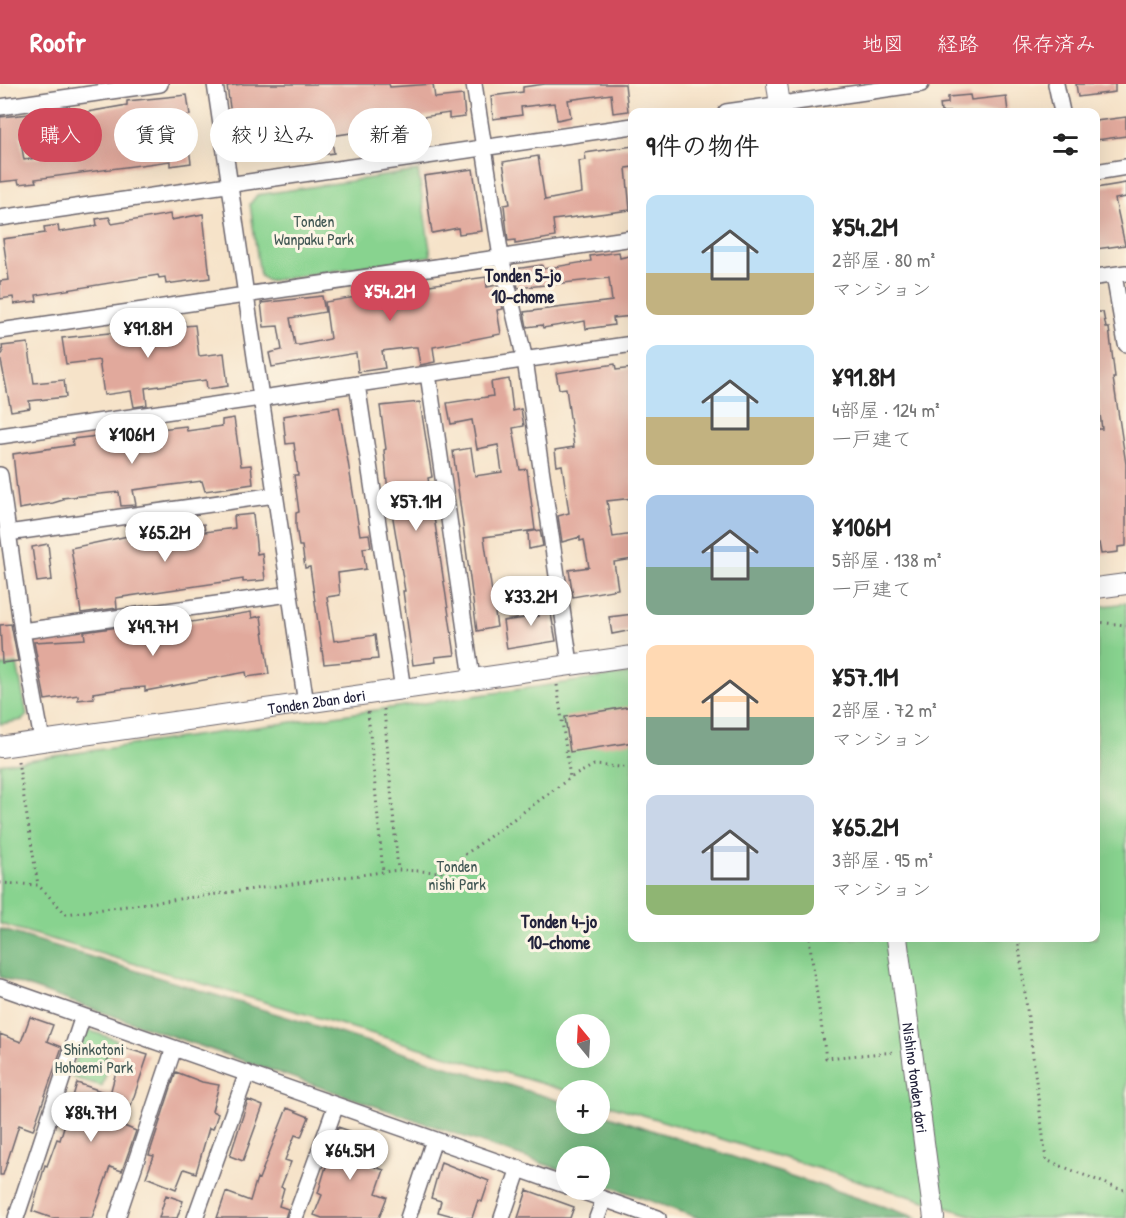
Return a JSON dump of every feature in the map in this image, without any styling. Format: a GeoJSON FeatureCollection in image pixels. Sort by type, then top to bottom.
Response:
{"type":"FeatureCollection","features":[{"type":"Feature","properties":{"kind":"street"},"geometry":{"type":"LineString","coordinates":[[0,107],[160,84]]}},
{"type":"Feature","properties":{"kind":"street"},"geometry":{"type":"LineString","coordinates":[[215,84],[306,704]]}},
{"type":"Feature","properties":{"kind":"street"},"geometry":{"type":"LineString","coordinates":[[474,84],[501,257],[525,360],[562,664]]}},
{"type":"Feature","properties":{"kind":"street"},"geometry":{"type":"LineString","coordinates":[[777,84],[780,108]]}},
{"type":"Feature","properties":{"kind":"street"},"geometry":{"type":"LineString","coordinates":[[786,108],[921,84]]}},
{"type":"Feature","properties":{"kind":"street"},"geometry":{"type":"LineString","coordinates":[[1056,84],[1061,108]]}},
{"type":"Feature","properties":{"kind":"street"},"geometry":{"type":"LineString","coordinates":[[0,218],[628,127]]}},
{"type":"Feature","properties":{"kind":"street"},"geometry":{"type":"LineString","coordinates":[[1100,171],[1126,167]]}},
{"type":"Feature","properties":{"kind":"street"},"geometry":{"type":"LineString","coordinates":[[0,331],[628,239]]}},
{"type":"Feature","properties":{"kind":"street"},"geometry":{"type":"LineString","coordinates":[[1100,276],[1120,274],[1126,344]]}},
{"type":"Feature","properties":{"kind":"street"},"geometry":{"type":"LineString","coordinates":[[0,436],[628,345]]}},
{"type":"Feature","properties":{"kind":"street"},"geometry":{"type":"LineString","coordinates":[[428,374],[471,678]]}},
{"type":"Feature","properties":{"kind":"street"},"geometry":{"type":"LineString","coordinates":[[357,384],[403,690]]}},
{"type":"Feature","properties":{"kind":"street"},"geometry":{"type":"LineString","coordinates":[[0,475],[22,631],[42,740]]}},
{"type":"Feature","properties":{"kind":"street"},"geometry":{"type":"LineString","coordinates":[[8,533],[274,495]]}},
{"type":"Feature","properties":{"kind":"street"},"geometry":{"type":"LineString","coordinates":[[1100,587],[1126,584]]}},
{"type":"Feature","properties":{"kind":"street"},"geometry":{"type":"LineString","coordinates":[[22,631],[289,594]]}},
{"type":"Feature","properties":{"kind":"street","name":"Tonden 2ban dori"},"geometry":{"type":"LineString","coordinates":[[8,746],[403,690],[562,664],[628,657]]}},
{"type":"Feature","properties":{"kind":"street","name":"Nishino tonden dori"},"geometry":{"type":"LineString","coordinates":[[898,942],[934,1218]]}},
{"type":"Feature","properties":{"kind":"street"},"geometry":{"type":"LineString","coordinates":[[0,987],[556,1182]]}},
{"type":"Feature","properties":{"kind":"street"},"geometry":{"type":"LineString","coordinates":[[16,1218],[83,1016]]}},
{"type":"Feature","properties":{"kind":"street"},"geometry":{"type":"LineString","coordinates":[[117,1218],[174,1048]]}},
{"type":"Feature","properties":{"kind":"street"},"geometry":{"type":"LineString","coordinates":[[195,1218],[247,1073]]}},
{"type":"Feature","properties":{"kind":"street"},"geometry":{"type":"LineString","coordinates":[[296,1218],[336,1105]]}},
{"type":"Feature","properties":{"kind":"street"},"geometry":{"type":"LineString","coordinates":[[408,1218],[434,1140]]}},
{"type":"Feature","properties":{"kind":"street"},"geometry":{"type":"LineString","coordinates":[[502,1218],[519,1168]]}},
{"type":"Feature","properties":{"kind":"street"},"geometry":{"type":"LineString","coordinates":[[597,1218],[604,1200]]}},
{"type":"Feature","properties":{"kind":"street"},"geometry":{"type":"LineString","coordinates":[[607,1200],[658,1218]]}},
{"type":"Feature","properties":{"kind":"path"},"geometry":{"type":"LineString","coordinates":[[1100,622],[1126,625]]}},
{"type":"Feature","properties":{"kind":"path"},"geometry":{"type":"LineString","coordinates":[[562,664],[570,778]]}},
{"type":"Feature","properties":{"kind":"path"},"geometry":{"type":"LineString","coordinates":[[374,694],[398,870]]}},
{"type":"Feature","properties":{"kind":"path"},"geometry":{"type":"LineString","coordinates":[[374,694],[383,872]]}},
{"type":"Feature","properties":{"kind":"path"},"geometry":{"type":"LineString","coordinates":[[8,746],[38,885],[66,914],[398,870],[441,872],[570,778],[594,765],[628,768]]}},
{"type":"Feature","properties":{"kind":"path"},"geometry":{"type":"LineString","coordinates":[[0,883],[38,885]]}},
{"type":"Feature","properties":{"kind":"path"},"geometry":{"type":"LineString","coordinates":[[810,942],[826,1058],[895,1052]]}},
{"type":"Feature","properties":{"kind":"path"},"geometry":{"type":"LineString","coordinates":[[1019,942],[1046,1160],[1122,1190],[1126,1189]]}},
{"type":"Feature","properties":{"kind":"green space","name":"Tonden Wanpaku Park"},"geometry":{"type":"Polygon","coordinates":[[[418,171],[431,256],[268,281],[260,276],[250,204],[257,195],[418,171]]]}},
{"type":"Feature","properties":{"kind":"green space","name":"Tonden nishi Park"},"geometry":{"type":"Polygon","coordinates":[[[1126,603],[1126,1218],[981,1218],[610,1105],[610,1080],[556,1080],[556,1088],[0,924],[0,764],[628,674],[628,942],[1100,942],[1100,607],[1126,603]]]}},
{"type":"Feature","properties":{"kind":"green space"},"geometry":{"type":"Polygon","coordinates":[[[17,664],[27,715],[22,720],[0,724],[0,666],[17,664]]]}},
{"type":"Feature","properties":{"kind":"green space"},"geometry":{"type":"Polygon","coordinates":[[[0,929],[556,1100],[556,1134],[610,1134],[610,1116],[918,1218],[699,1218],[610,1187],[610,1146],[556,1146],[556,1168],[0,977],[0,929]]]}},
{"type":"Feature","properties":{"kind":"green space","name":"Shinkotoni Hohoemi Park"},"geometry":{"type":"Polygon","coordinates":[[[85,1029],[117,1040],[102,1086],[71,1077],[85,1029]]]}},
{"type":"Feature","properties":{"kind":"building"},"geometry":{"type":"Polygon","coordinates":[[[243,84],[389,84],[390,87],[433,84],[435,98],[463,95],[465,117],[449,119],[449,113],[432,116],[432,108],[348,108],[348,133],[336,135],[336,108],[230,108],[227,86],[243,84]]]}},
{"type":"Feature","properties":{"kind":"building"},"geometry":{"type":"Polygon","coordinates":[[[545,84],[625,84],[628,111],[613,113],[611,94],[568,100],[571,117],[557,120],[554,103],[521,107],[522,115],[493,119],[491,96],[523,92],[523,87],[545,84]]]}},
{"type":"Feature","properties":{"kind":"building"},"geometry":{"type":"Polygon","coordinates":[[[1076,84],[1115,84],[1115,92],[1078,97],[1076,84]]]}},
{"type":"Feature","properties":{"kind":"building"},"geometry":{"type":"Polygon","coordinates":[[[187,95],[189,108],[114,108],[114,162],[162,162],[35,179],[36,182],[19,184],[18,180],[0,182],[0,117],[18,115],[18,162],[102,162],[102,109],[127,105],[127,101],[187,95]]]}},
{"type":"Feature","properties":{"kind":"building"},"geometry":{"type":"Polygon","coordinates":[[[970,95],[971,100],[1006,96],[1008,108],[940,108],[940,104],[948,103],[948,97],[970,95]]]}},
{"type":"Feature","properties":{"kind":"building"},"geometry":{"type":"Polygon","coordinates":[[[1126,117],[1126,136],[1100,139],[1100,120],[1126,117]]]}},
{"type":"Feature","properties":{"kind":"building"},"geometry":{"type":"Polygon","coordinates":[[[628,147],[628,168],[626,168],[628,210],[553,220],[555,237],[515,244],[515,240],[508,241],[504,205],[510,204],[503,162],[538,156],[545,200],[582,193],[579,161],[586,160],[585,153],[628,147]]]}},
{"type":"Feature","properties":{"kind":"building"},"geometry":{"type":"Polygon","coordinates":[[[170,162],[191,162],[191,163],[170,166],[170,162]]]}},
{"type":"Feature","properties":{"kind":"building"},"geometry":{"type":"Polygon","coordinates":[[[473,169],[482,231],[459,234],[458,228],[432,233],[424,176],[473,169]]]}},
{"type":"Feature","properties":{"kind":"building"},"geometry":{"type":"Polygon","coordinates":[[[1126,183],[1126,197],[1115,199],[1125,245],[1100,248],[1100,187],[1126,183]]]}},
{"type":"Feature","properties":{"kind":"building"},"geometry":{"type":"Polygon","coordinates":[[[170,214],[171,220],[203,214],[210,278],[166,284],[165,277],[159,278],[158,275],[36,295],[37,301],[14,304],[13,297],[0,299],[0,281],[9,280],[3,239],[45,233],[44,227],[58,225],[59,232],[91,227],[97,225],[96,219],[109,217],[112,224],[170,214]]]}},
{"type":"Feature","properties":{"kind":"building"},"geometry":{"type":"Polygon","coordinates":[[[619,252],[620,258],[628,256],[628,316],[613,318],[614,325],[586,329],[585,321],[543,328],[542,325],[527,327],[524,312],[612,301],[609,278],[518,288],[515,269],[542,265],[543,269],[591,261],[590,256],[619,252]]]}},
{"type":"Feature","properties":{"kind":"building"},"geometry":{"type":"Polygon","coordinates":[[[486,277],[487,287],[497,285],[503,309],[497,310],[501,334],[433,347],[435,362],[420,365],[417,347],[413,347],[382,351],[385,368],[358,372],[356,353],[272,367],[269,353],[282,350],[278,326],[264,327],[261,303],[322,296],[325,312],[290,318],[295,345],[300,345],[330,339],[325,302],[393,291],[392,285],[407,284],[408,288],[486,277]]]}},
{"type":"Feature","properties":{"kind":"building"},"geometry":{"type":"Polygon","coordinates":[[[1100,312],[1103,312],[1106,328],[1109,328],[1115,378],[1113,378],[1126,464],[1126,546],[1118,547],[1118,552],[1101,554],[1100,429],[1102,429],[1100,312]]]}},
{"type":"Feature","properties":{"kind":"building"},"geometry":{"type":"Polygon","coordinates":[[[184,321],[185,326],[195,325],[199,356],[224,353],[228,386],[207,389],[206,380],[145,388],[147,405],[134,407],[131,391],[104,395],[99,360],[66,364],[62,338],[138,330],[184,321]]]}},
{"type":"Feature","properties":{"kind":"building"},"geometry":{"type":"Polygon","coordinates":[[[28,343],[34,383],[64,380],[66,397],[29,401],[30,408],[11,411],[0,356],[3,353],[2,346],[28,343]]]}},
{"type":"Feature","properties":{"kind":"building"},"geometry":{"type":"Polygon","coordinates":[[[615,364],[616,370],[628,369],[628,499],[607,501],[613,537],[628,535],[628,560],[614,562],[618,589],[573,597],[569,570],[589,567],[584,540],[580,541],[580,537],[562,542],[558,516],[569,513],[562,465],[557,466],[555,450],[574,447],[566,388],[559,389],[556,373],[615,364]]]}},
{"type":"Feature","properties":{"kind":"building"},"geometry":{"type":"Polygon","coordinates":[[[509,379],[513,411],[521,409],[524,426],[513,428],[520,470],[527,469],[535,530],[484,537],[497,627],[477,631],[453,451],[471,448],[475,476],[502,472],[498,445],[477,449],[472,420],[451,424],[447,403],[493,396],[491,382],[509,379]]]}},
{"type":"Feature","properties":{"kind":"building"},"geometry":{"type":"Polygon","coordinates":[[[420,402],[432,477],[428,478],[455,655],[435,657],[436,662],[413,665],[403,591],[405,591],[387,482],[384,450],[386,449],[380,406],[420,402]]]}},
{"type":"Feature","properties":{"kind":"building"},"geometry":{"type":"Polygon","coordinates":[[[339,407],[360,535],[369,534],[371,547],[363,548],[366,569],[338,573],[340,595],[327,597],[334,641],[375,635],[378,659],[324,664],[310,567],[305,568],[296,526],[296,513],[299,512],[294,475],[298,475],[294,443],[286,444],[283,416],[339,407]]]}},
{"type":"Feature","properties":{"kind":"building"},"geometry":{"type":"Polygon","coordinates":[[[234,418],[241,466],[251,465],[253,484],[205,491],[202,481],[133,490],[136,505],[121,506],[119,492],[62,498],[63,500],[53,503],[19,509],[13,454],[73,445],[72,439],[186,426],[187,431],[222,426],[222,420],[234,418]]]}},
{"type":"Feature","properties":{"kind":"building"},"geometry":{"type":"Polygon","coordinates":[[[253,514],[257,554],[262,553],[265,580],[243,582],[243,579],[116,598],[117,608],[81,613],[71,548],[152,531],[153,539],[182,535],[181,527],[204,524],[205,532],[235,528],[234,516],[253,514]]]}},
{"type":"Feature","properties":{"kind":"building"},"geometry":{"type":"Polygon","coordinates":[[[540,530],[543,546],[529,549],[528,532],[540,530]]]}},
{"type":"Feature","properties":{"kind":"building"},"geometry":{"type":"Polygon","coordinates":[[[48,544],[52,580],[37,582],[32,547],[48,544]]]}},
{"type":"Feature","properties":{"kind":"building"},"geometry":{"type":"Polygon","coordinates":[[[547,593],[556,641],[507,649],[503,621],[539,616],[535,595],[547,593]]]}},
{"type":"Feature","properties":{"kind":"building"},"geometry":{"type":"Polygon","coordinates":[[[251,612],[252,618],[261,616],[269,674],[247,677],[246,672],[145,691],[145,687],[121,689],[93,693],[94,698],[78,700],[78,695],[45,700],[34,642],[85,639],[84,632],[119,627],[120,634],[251,612]]]}},
{"type":"Feature","properties":{"kind":"building"},"geometry":{"type":"Polygon","coordinates":[[[628,615],[628,631],[612,634],[609,617],[628,615]]]}},
{"type":"Feature","properties":{"kind":"building"},"geometry":{"type":"Polygon","coordinates":[[[11,624],[18,661],[2,663],[0,625],[11,624]]]}},
{"type":"Feature","properties":{"kind":"building"},"geometry":{"type":"Polygon","coordinates":[[[628,707],[628,743],[570,752],[565,717],[628,707]]]}},
{"type":"Feature","properties":{"kind":"building"},"geometry":{"type":"Polygon","coordinates":[[[30,1017],[53,1025],[47,1041],[62,1047],[33,1130],[19,1125],[3,1175],[0,1175],[0,1034],[21,1042],[30,1017]]]}},
{"type":"Feature","properties":{"kind":"building"},"geometry":{"type":"Polygon","coordinates":[[[125,1048],[148,1055],[124,1126],[136,1131],[122,1171],[110,1167],[92,1218],[52,1218],[32,1211],[45,1165],[47,1166],[57,1139],[60,1140],[77,1083],[110,1094],[117,1068],[106,1064],[111,1052],[122,1056],[125,1048]]]}},
{"type":"Feature","properties":{"kind":"building"},"geometry":{"type":"Polygon","coordinates":[[[176,1072],[202,1082],[219,1085],[212,1111],[218,1114],[213,1129],[209,1128],[196,1173],[184,1169],[176,1189],[146,1177],[154,1156],[149,1155],[176,1072]]]}},
{"type":"Feature","properties":{"kind":"building"},"geometry":{"type":"Polygon","coordinates":[[[248,1100],[263,1106],[243,1161],[230,1156],[248,1100]]]}},
{"type":"Feature","properties":{"kind":"building"},"geometry":{"type":"Polygon","coordinates":[[[287,1108],[309,1117],[301,1137],[295,1135],[285,1160],[291,1162],[281,1187],[284,1188],[279,1206],[288,1209],[285,1218],[217,1218],[226,1192],[250,1201],[257,1178],[259,1179],[287,1108]]]}},
{"type":"Feature","properties":{"kind":"building"},"geometry":{"type":"Polygon","coordinates":[[[338,1127],[370,1138],[362,1163],[384,1170],[376,1193],[387,1197],[379,1218],[322,1218],[314,1215],[322,1195],[318,1193],[338,1127]]]}},
{"type":"Feature","properties":{"kind":"building"},"geometry":{"type":"Polygon","coordinates":[[[441,1162],[489,1181],[482,1202],[478,1200],[472,1218],[460,1218],[438,1212],[441,1201],[431,1198],[441,1162]]]}},
{"type":"Feature","properties":{"kind":"building"},"geometry":{"type":"Polygon","coordinates":[[[527,1190],[574,1207],[570,1218],[518,1218],[527,1190]]]}},
{"type":"Feature","properties":{"kind":"building"},"geometry":{"type":"Polygon","coordinates":[[[166,1195],[183,1201],[177,1218],[159,1218],[166,1195]]]}},
{"type":"Feature","properties":{"kind":"district","name":"Tonden 5-jo 10-chome"},"geometry":{"type":"Point","coordinates":[523,285]}},
{"type":"Feature","properties":{"kind":"district","name":"Tonden 4-jo 10-chome"},"geometry":{"type":"Point","coordinates":[559,931]}}]}
